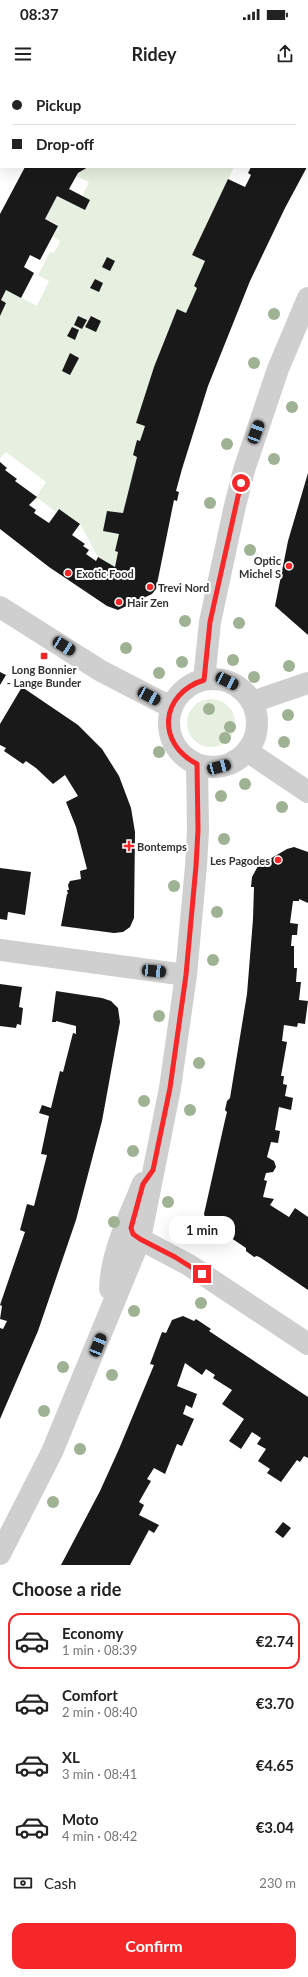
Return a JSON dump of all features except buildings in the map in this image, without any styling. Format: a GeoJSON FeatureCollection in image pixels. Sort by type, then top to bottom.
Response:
{"type":"FeatureCollection","features":[{"type":"Feature","properties":{"kind":"street"},"geometry":{"type":"LineString","coordinates":[[204,680],[210,622],[243,477],[256,432],[278,369],[308,298]]}},
{"type":"Feature","properties":{"kind":"street"},"geometry":{"type":"LineString","coordinates":[[0,607],[101,671],[160,702],[172,704]]}},
{"type":"Feature","properties":{"kind":"street"},"geometry":{"type":"LineString","coordinates":[[204,680],[227,681],[245,693],[252,702],[257,722],[253,743],[247,752],[239,759],[219,767],[197,764],[184,756],[174,744],[168,724],[172,704],[186,688],[204,680]]}},
{"type":"Feature","properties":{"kind":"street"},"geometry":{"type":"LineString","coordinates":[[252,702],[308,683]]}},
{"type":"Feature","properties":{"kind":"street"},"geometry":{"type":"LineString","coordinates":[[247,752],[308,792]]}},
{"type":"Feature","properties":{"kind":"street"},"geometry":{"type":"LineString","coordinates":[[0,1554],[52,1452],[109,1318],[140,1239],[170,1088],[186,975],[197,852],[197,764]]}},
{"type":"Feature","properties":{"kind":"street"},"geometry":{"type":"LineString","coordinates":[[0,950],[186,975]]}},
{"type":"Feature","properties":{"kind":"street"},"geometry":{"type":"LineString","coordinates":[[109,1318],[111,1273],[128,1218],[146,1178],[153,1170]]}},
{"type":"Feature","properties":{"kind":"street"},"geometry":{"type":"LineString","coordinates":[[140,1192],[131,1228],[133,1234],[189,1265],[308,1344]]}},
{"type":"Feature","properties":{"kind":"green space"},"geometry":{"type":"Polygon","coordinates":[[[86,168],[234,168],[192,255],[205,261],[194,286],[197,288],[186,313],[176,310],[154,367],[136,423],[145,426],[140,441],[137,441],[133,455],[137,457],[123,513],[107,511],[103,531],[119,534],[115,551],[118,552],[115,567],[98,557],[80,524],[59,509],[56,512],[36,497],[46,482],[6,452],[0,458],[0,316],[6,303],[1,300],[6,290],[37,306],[49,281],[38,275],[50,252],[54,253],[60,241],[53,237],[58,225],[45,219],[57,196],[85,210],[90,201],[82,196],[89,182],[76,176],[86,168]]]}},
{"type":"Feature","properties":{"kind":"green space"},"geometry":{"type":"Polygon","coordinates":[[[211,699],[220,701],[228,706],[233,714],[235,723],[233,732],[228,740],[220,745],[211,747],[202,745],[194,740],[189,732],[187,723],[189,714],[194,706],[202,701],[211,699]]]}},
{"type":"Feature","properties":{"kind":"place","name":"Optic Michel S"},"geometry":{"type":"Point","coordinates":[289,566]}},
{"type":"Feature","properties":{"kind":"place","name":"Exotic Food"},"geometry":{"type":"Point","coordinates":[68,573]}},
{"type":"Feature","properties":{"kind":"place","name":"Trevi Nord"},"geometry":{"type":"Point","coordinates":[150,587]}},
{"type":"Feature","properties":{"kind":"place","name":"Hair Zen"},"geometry":{"type":"Point","coordinates":[119,602]}},
{"type":"Feature","properties":{"kind":"place","name":"Long Bonnier - Lange Bunder"},"geometry":{"type":"Point","coordinates":[44,656]}},
{"type":"Feature","properties":{"kind":"place","name":"Bontemps"},"geometry":{"type":"Point","coordinates":[129,846]}},
{"type":"Feature","properties":{"kind":"place","name":"Les Pagodes"},"geometry":{"type":"Point","coordinates":[278,860]}},
{"type":"Feature","properties":{"kind":"route"},"geometry":{"type":"LineString","coordinates":[[202,1274],[175,1257],[140,1239],[133,1234],[131,1228],[143,1184],[153,1170],[170,1088],[186,975],[196,866],[198,830],[197,764],[188,760],[180,753],[174,744],[168,724],[169,714],[172,704],[178,695],[186,688],[204,680],[210,622],[241,483]]}}]}
